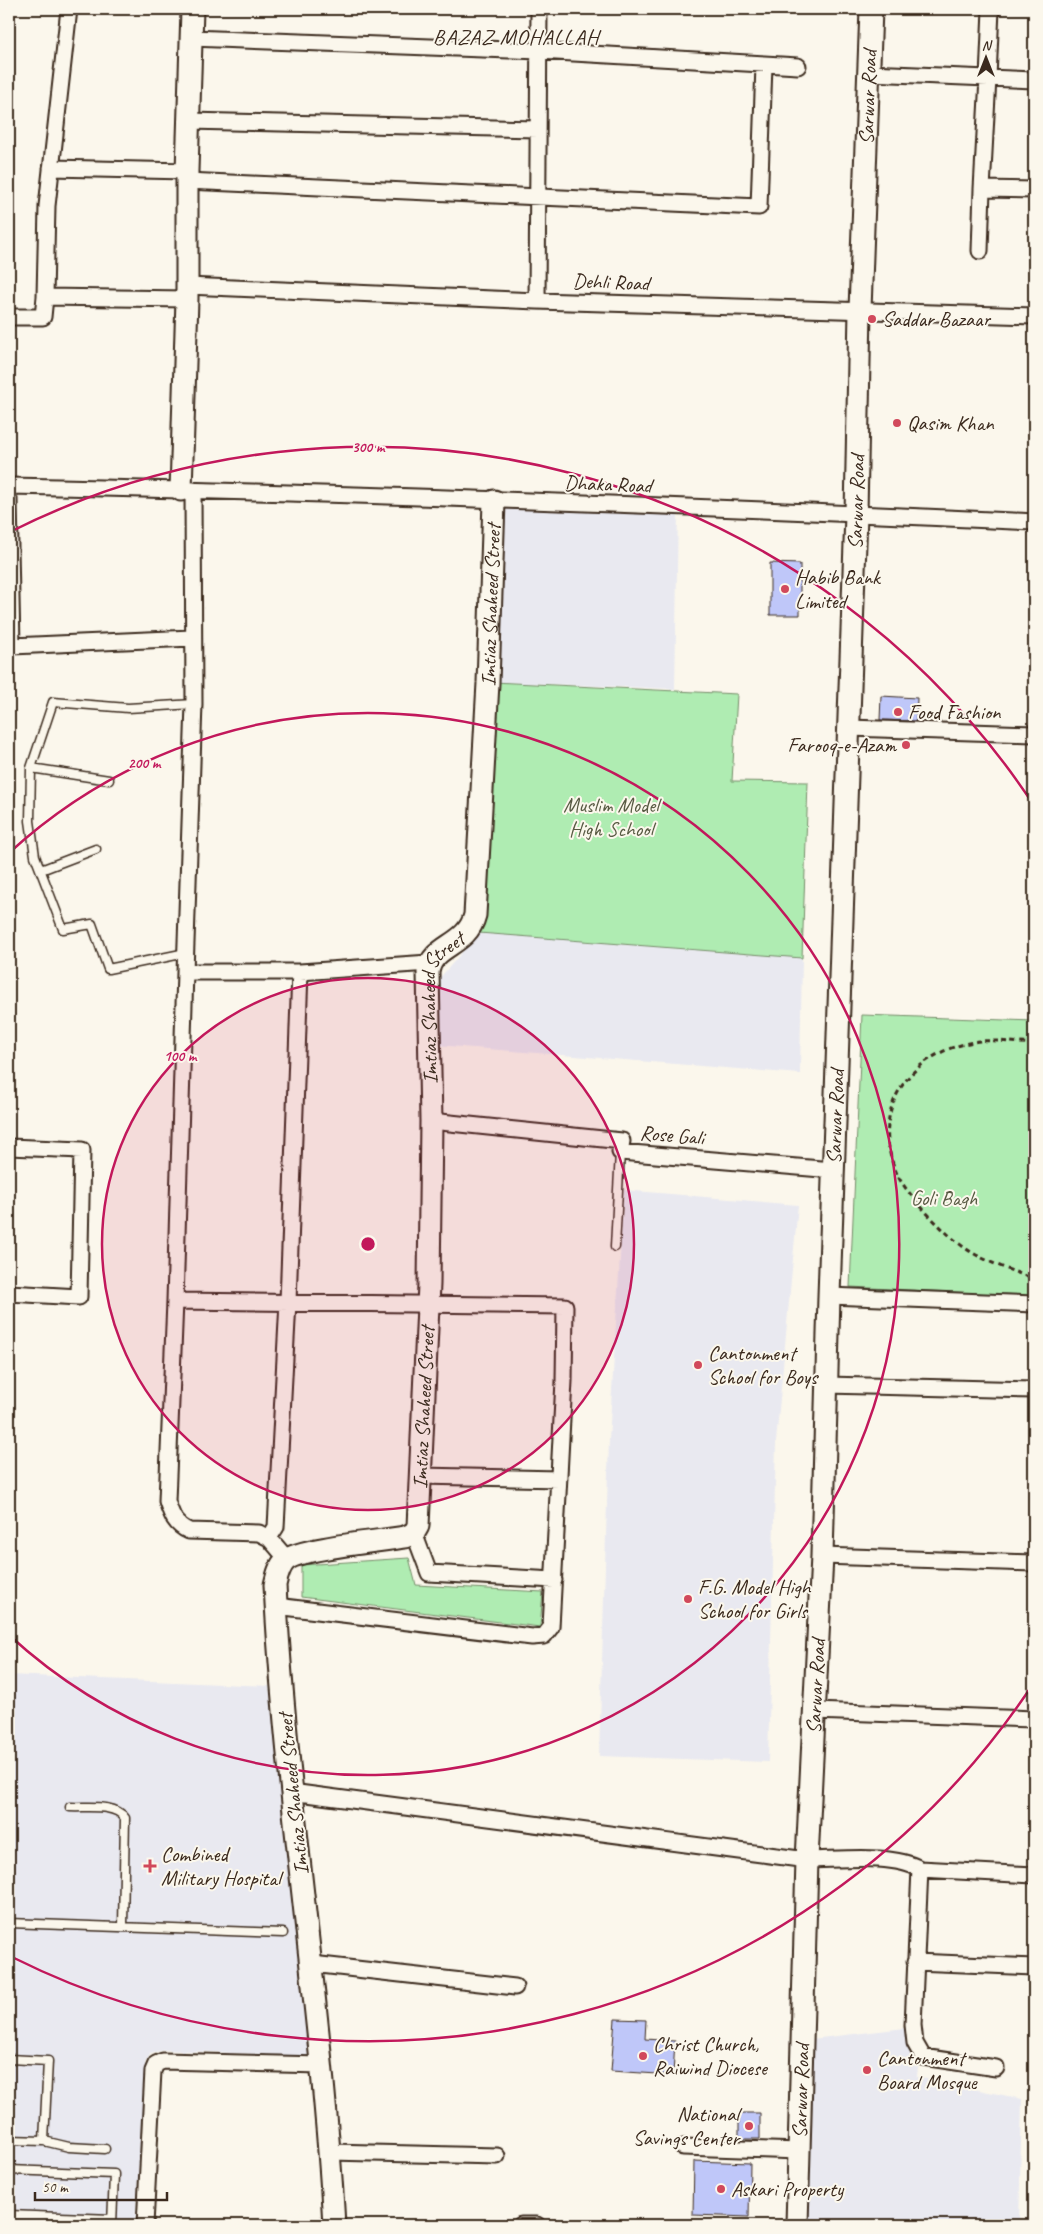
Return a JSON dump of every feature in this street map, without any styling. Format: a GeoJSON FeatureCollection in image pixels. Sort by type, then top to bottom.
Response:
{"type":"FeatureCollection","features":[{"type":"Feature","properties":{"kind":"street"},"geometry":{"type":"LineString","coordinates":[[9,317],[43,317],[47,206],[68,9]]}},
{"type":"Feature","properties":{"kind":"street"},"geometry":{"type":"LineString","coordinates":[[192,9],[187,176],[187,490],[194,704],[176,1301],[167,1500],[171,1514],[180,1527],[189,1531],[259,1533],[269,1538],[287,1559],[303,1552],[404,1537],[414,1533],[430,1573],[554,1580]]}},
{"type":"Feature","properties":{"kind":"street"},"geometry":{"type":"LineString","coordinates":[[537,301],[539,9]]}},
{"type":"Feature","properties":{"kind":"street","name":"Sarwar Road"},"geometry":{"type":"LineString","coordinates":[[797,2225],[806,1860],[822,1556],[828,1296],[849,728],[860,310],[871,9]]}},
{"type":"Feature","properties":{"kind":"street"},"geometry":{"type":"LineString","coordinates":[[980,251],[991,9]]}},
{"type":"Feature","properties":{"kind":"street"},"geometry":{"type":"LineString","coordinates":[[191,38],[539,51],[798,66]]}},
{"type":"Feature","properties":{"kind":"street"},"geometry":{"type":"LineString","coordinates":[[51,168],[537,197],[759,207],[764,65]]}},
{"type":"Feature","properties":{"kind":"street"},"geometry":{"type":"LineString","coordinates":[[869,73],[1034,80]]}},
{"type":"Feature","properties":{"kind":"street"},"geometry":{"type":"LineString","coordinates":[[189,121],[538,129]]}},
{"type":"Feature","properties":{"kind":"street"},"geometry":{"type":"LineString","coordinates":[[982,189],[1034,190]]}},
{"type":"Feature","properties":{"kind":"street","name":"Dehli Road"},"geometry":{"type":"LineString","coordinates":[[44,297],[187,293],[537,301],[1034,316]]}},
{"type":"Feature","properties":{"kind":"street","name":"Dhaka Road"},"geometry":{"type":"LineString","coordinates":[[9,486],[187,490],[1034,522]]}},
{"type":"Feature","properties":{"kind":"street"},"geometry":{"type":"LineString","coordinates":[[9,498],[12,646],[192,638]]}},
{"type":"Feature","properties":{"kind":"street","name":"Imtiaz Shaheed Street"},"geometry":{"type":"LineString","coordinates":[[414,1533],[419,1518],[428,1305],[432,1121],[428,972],[429,963],[472,926],[475,915],[488,683],[494,501]]}},
{"type":"Feature","properties":{"kind":"street"},"geometry":{"type":"LineString","coordinates":[[849,728],[1034,734]]}},
{"type":"Feature","properties":{"kind":"street"},"geometry":{"type":"LineString","coordinates":[[185,972],[300,972],[429,963]]}},
{"type":"Feature","properties":{"kind":"street"},"geometry":{"type":"LineString","coordinates":[[269,1538],[276,1527],[288,1302],[300,972]]}},
{"type":"Feature","properties":{"kind":"street","name":"Rose Gali"},"geometry":{"type":"LineString","coordinates":[[432,1121],[622,1141],[620,1152],[833,1170]]}},
{"type":"Feature","properties":{"kind":"street"},"geometry":{"type":"LineString","coordinates":[[9,1147],[82,1150],[79,1297],[9,1293]]}},
{"type":"Feature","properties":{"kind":"street"},"geometry":{"type":"LineString","coordinates":[[828,1296],[1034,1304]]}},
{"type":"Feature","properties":{"kind":"street"},"geometry":{"type":"LineString","coordinates":[[176,1301],[565,1306],[564,1381],[554,1580],[551,1627],[544,1636],[276,1606]]}},
{"type":"Feature","properties":{"kind":"street"},"geometry":{"type":"LineString","coordinates":[[826,1385],[1034,1390]]}},
{"type":"Feature","properties":{"kind":"street"},"geometry":{"type":"LineString","coordinates":[[420,1476],[559,1479]]}},
{"type":"Feature","properties":{"kind":"street"},"geometry":{"type":"LineString","coordinates":[[822,1556],[1034,1562]]}},
{"type":"Feature","properties":{"kind":"street","name":"Imtiaz Shaheed Street"},"geometry":{"type":"LineString","coordinates":[[287,1559],[277,1574],[275,1585],[276,1606],[292,1792],[322,2066],[330,2152],[334,2225]]}},
{"type":"Feature","properties":{"kind":"street"},"geometry":{"type":"LineString","coordinates":[[814,1711],[1034,1719]]}},
{"type":"Feature","properties":{"kind":"street"},"geometry":{"type":"LineString","coordinates":[[292,1792],[806,1860],[892,1860],[910,1863],[920,1869],[1034,1875]]}},
{"type":"Feature","properties":{"kind":"street"},"geometry":{"type":"LineString","coordinates":[[920,1869],[912,2025],[915,2043],[923,2057],[996,2068]]}},
{"type":"Feature","properties":{"kind":"street"},"geometry":{"type":"LineString","coordinates":[[915,1962],[1034,1967]]}},
{"type":"Feature","properties":{"kind":"street"},"geometry":{"type":"LineString","coordinates":[[312,1964],[515,1987]]}},
{"type":"Feature","properties":{"kind":"street"},"geometry":{"type":"LineString","coordinates":[[145,2225],[153,2071],[156,2064],[163,2061],[322,2066]]}},
{"type":"Feature","properties":{"kind":"street"},"geometry":{"type":"LineString","coordinates":[[683,2147],[799,2151]]}},
{"type":"Feature","properties":{"kind":"street"},"geometry":{"type":"LineString","coordinates":[[330,2152],[497,2156]]}},
{"type":"Feature","properties":{"kind":"street"},"geometry":{"type":"LineString","coordinates":[[521,2225],[537,2225]]}},
{"type":"Feature","properties":{"kind":"lane"},"geometry":{"type":"LineString","coordinates":[[186,953],[108,969],[92,924],[63,929],[35,856],[30,821],[31,768],[53,702],[128,708],[194,704]]}},
{"type":"Feature","properties":{"kind":"lane"},"geometry":{"type":"LineString","coordinates":[[31,768],[109,780]]}},
{"type":"Feature","properties":{"kind":"lane"},"geometry":{"type":"LineString","coordinates":[[40,870],[96,849]]}},
{"type":"Feature","properties":{"kind":"lane"},"geometry":{"type":"LineString","coordinates":[[615,1247],[620,1152]]}},
{"type":"Feature","properties":{"kind":"lane"},"geometry":{"type":"LineString","coordinates":[[70,1808],[114,1809],[121,1812],[125,1818],[123,1926]]}},
{"type":"Feature","properties":{"kind":"lane"},"geometry":{"type":"LineString","coordinates":[[9,1922],[283,1933]]}},
{"type":"Feature","properties":{"kind":"lane"},"geometry":{"type":"LineString","coordinates":[[9,2059],[48,2061],[44,2141]]}},
{"type":"Feature","properties":{"kind":"lane"},"geometry":{"type":"LineString","coordinates":[[9,2140],[44,2141],[68,2147],[105,2149]]}},
{"type":"Feature","properties":{"kind":"lane"},"geometry":{"type":"LineString","coordinates":[[9,2170],[114,2174],[112,2222],[9,2215]]}},
{"type":"Feature","properties":{"kind":"path"},"geometry":{"type":"LineString","coordinates":[[1034,1044],[982,1041],[940,1053],[911,1073],[889,1111],[887,1139],[899,1177],[927,1213],[957,1242],[993,1263],[1034,1278]]}},
{"type":"Feature","properties":{"kind":"shaded area"},"geometry":{"type":"Polygon","coordinates":[[[502,507],[678,511],[675,689],[493,682],[502,507]]]}},
{"type":"Feature","properties":{"kind":"shaded area"},"geometry":{"type":"Polygon","coordinates":[[[479,933],[802,958],[800,1074],[436,1045],[437,981],[479,933]]]}},
{"type":"Feature","properties":{"kind":"shaded area"},"geometry":{"type":"Polygon","coordinates":[[[624,1190],[798,1205],[776,1442],[768,1762],[599,1756],[609,1440],[624,1190]]]}},
{"type":"Feature","properties":{"kind":"shaded area","name":"Combined Military Hospital"},"geometry":{"type":"Polygon","coordinates":[[[9,1675],[269,1686],[315,2047],[311,2053],[305,2056],[165,2050],[151,2053],[145,2063],[135,2225],[9,2225],[9,1675]]]}},
{"type":"Feature","properties":{"kind":"shaded area"},"geometry":{"type":"Polygon","coordinates":[[[922,2026],[917,2077],[1022,2099],[1019,2225],[797,2225],[803,2040],[922,2026]]]}},
{"type":"Feature","properties":{"kind":"green space","name":"Muslim Model High School"},"geometry":{"type":"Polygon","coordinates":[[[493,682],[737,694],[732,781],[808,782],[802,958],[479,933],[493,682]]]}},
{"type":"Feature","properties":{"kind":"green space","name":"Goli Bagh"},"geometry":{"type":"Polygon","coordinates":[[[862,1015],[1034,1021],[1034,1296],[850,1287],[862,1015]]]}},
{"type":"Feature","properties":{"kind":"green space"},"geometry":{"type":"Polygon","coordinates":[[[409,1558],[416,1585],[543,1592],[540,1627],[301,1597],[301,1565],[409,1558]]]}},
{"type":"Feature","properties":{"kind":"building","name":"Habib Bank Limited"},"geometry":{"type":"Polygon","coordinates":[[[770,563],[800,564],[800,615],[770,615],[770,563]]]}},
{"type":"Feature","properties":{"kind":"building","name":"Food Fashion"},"geometry":{"type":"Polygon","coordinates":[[[881,696],[917,698],[916,721],[880,720],[881,696]]]}},
{"type":"Feature","properties":{"kind":"building","name":"Christ Church, Raiwind Diocese"},"geometry":{"type":"Polygon","coordinates":[[[615,2019],[646,2020],[645,2039],[675,2041],[673,2075],[611,2071],[615,2019]]]}},
{"type":"Feature","properties":{"kind":"building","name":"National Savings Center"},"geometry":{"type":"Polygon","coordinates":[[[739,2113],[760,2113],[760,2139],[739,2139],[739,2113]]]}},
{"type":"Feature","properties":{"kind":"building","name":"Askari Property"},"geometry":{"type":"Polygon","coordinates":[[[694,2161],[750,2163],[749,2217],[693,2215],[694,2161]]]}},
{"type":"Feature","properties":{"kind":"place","name":"Saddar Bazaar"},"geometry":{"type":"Point","coordinates":[872,319]}},
{"type":"Feature","properties":{"kind":"place","name":"Qasim Khan"},"geometry":{"type":"Point","coordinates":[897,423]}},
{"type":"Feature","properties":{"kind":"place","name":"Habib Bank Limited"},"geometry":{"type":"Point","coordinates":[785,589]}},
{"type":"Feature","properties":{"kind":"place","name":"Food Fashion"},"geometry":{"type":"Point","coordinates":[898,712]}},
{"type":"Feature","properties":{"kind":"place","name":"Farooq-e-Azam"},"geometry":{"type":"Point","coordinates":[906,745]}},
{"type":"Feature","properties":{"kind":"place","name":"Cantonment School for Boys"},"geometry":{"type":"Point","coordinates":[698,1365]}},
{"type":"Feature","properties":{"kind":"place","name":"F.G. Model High School for Girls"},"geometry":{"type":"Point","coordinates":[688,1599]}},
{"type":"Feature","properties":{"kind":"place","name":"Combined Military Hospital"},"geometry":{"type":"Point","coordinates":[150,1866]}},
{"type":"Feature","properties":{"kind":"place","name":"Christ Church, Raiwind Diocese"},"geometry":{"type":"Point","coordinates":[643,2056]}},
{"type":"Feature","properties":{"kind":"place","name":"Cantonment Board Mosque"},"geometry":{"type":"Point","coordinates":[867,2070]}},
{"type":"Feature","properties":{"kind":"place","name":"National Savings Center"},"geometry":{"type":"Point","coordinates":[749,2126]}},
{"type":"Feature","properties":{"kind":"place","name":"Askari Property"},"geometry":{"type":"Point","coordinates":[721,2189]}},
{"type":"Feature","properties":{"kind":"district","name":"BAZAZ MOHALLAH"},"geometry":{"type":"Point","coordinates":[516,37]}}]}
